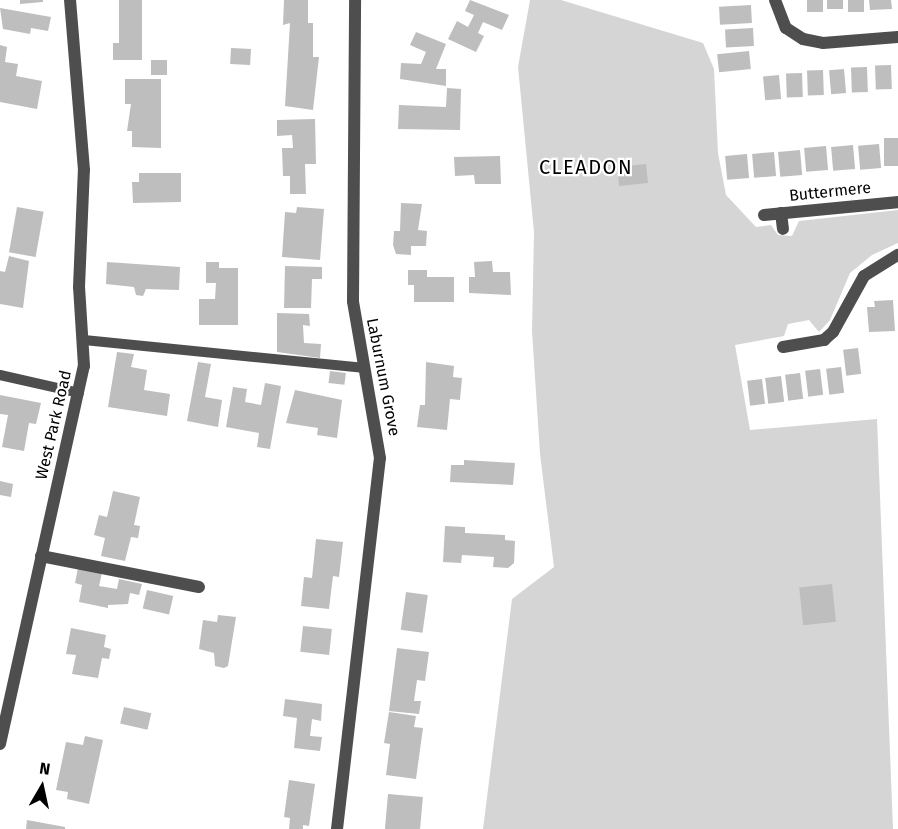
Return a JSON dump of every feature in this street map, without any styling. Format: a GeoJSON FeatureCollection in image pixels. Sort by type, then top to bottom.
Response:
{"type":"FeatureCollection","features":[{"type":"Feature","properties":{"kind":"street","name":"West Park Road"},"geometry":{"type":"LineString","coordinates":[[0,744],[84,366],[79,287],[84,170],[70,0]]}},
{"type":"Feature","properties":{"kind":"street","name":"Laburnum Grove"},"geometry":{"type":"LineString","coordinates":[[337,829],[380,458],[353,301],[355,0]]}},
{"type":"Feature","properties":{"kind":"street"},"geometry":{"type":"LineString","coordinates":[[775,0],[786,28],[803,39],[824,43],[898,37]]}},
{"type":"Feature","properties":{"kind":"street","name":"Buttermere"},"geometry":{"type":"LineString","coordinates":[[764,215],[898,202]]}},
{"type":"Feature","properties":{"kind":"street"},"geometry":{"type":"LineString","coordinates":[[781,213],[783,229]]}},
{"type":"Feature","properties":{"kind":"street"},"geometry":{"type":"LineString","coordinates":[[783,347],[824,340],[833,332],[864,276],[898,255]]}},
{"type":"Feature","properties":{"kind":"street"},"geometry":{"type":"LineString","coordinates":[[797,330],[799,344]]}},
{"type":"Feature","properties":{"kind":"street"},"geometry":{"type":"LineString","coordinates":[[41,556],[199,587]]}},
{"type":"Feature","properties":{"kind":"lane"},"geometry":{"type":"LineString","coordinates":[[84,340],[363,368]]}},
{"type":"Feature","properties":{"kind":"lane"},"geometry":{"type":"LineString","coordinates":[[0,375],[79,393]]}},
{"type":"Feature","properties":{"kind":"shaded area"},"geometry":{"type":"Polygon","coordinates":[[[530,0],[561,0],[703,43],[714,69],[718,153],[726,195],[756,227],[771,225],[778,235],[792,236],[799,221],[898,210],[898,243],[872,255],[850,273],[830,320],[819,332],[809,320],[788,324],[784,336],[735,345],[750,430],[877,419],[893,829],[483,829],[512,599],[554,567],[540,454],[532,331],[534,232],[518,67],[530,0]]]}},
{"type":"Feature","properties":{"kind":"building"},"geometry":{"type":"Polygon","coordinates":[[[20,0],[43,0],[43,2],[20,4],[20,0]]]}},
{"type":"Feature","properties":{"kind":"building"},"geometry":{"type":"Polygon","coordinates":[[[119,0],[142,0],[142,60],[113,60],[113,43],[119,43],[119,0]]]}},
{"type":"Feature","properties":{"kind":"building"},"geometry":{"type":"Polygon","coordinates":[[[284,0],[308,0],[308,23],[313,23],[313,57],[319,57],[313,110],[285,106],[290,23],[283,25],[284,0]]]}},
{"type":"Feature","properties":{"kind":"building"},"geometry":{"type":"Polygon","coordinates":[[[470,0],[509,15],[502,30],[483,22],[478,33],[484,36],[476,52],[448,39],[457,21],[468,27],[474,15],[465,11],[470,0]]]}},
{"type":"Feature","properties":{"kind":"building"},"geometry":{"type":"Polygon","coordinates":[[[807,0],[823,0],[823,12],[807,12],[807,0]]]}},
{"type":"Feature","properties":{"kind":"building"},"geometry":{"type":"Polygon","coordinates":[[[827,0],[843,0],[843,9],[827,9],[827,0]]]}},
{"type":"Feature","properties":{"kind":"building"},"geometry":{"type":"Polygon","coordinates":[[[848,0],[864,0],[864,12],[848,12],[848,0]]]}},
{"type":"Feature","properties":{"kind":"building"},"geometry":{"type":"Polygon","coordinates":[[[869,0],[891,0],[892,9],[870,10],[869,0]]]}},
{"type":"Feature","properties":{"kind":"building"},"geometry":{"type":"Polygon","coordinates":[[[751,5],[752,23],[720,25],[719,7],[751,5]]]}},
{"type":"Feature","properties":{"kind":"building"},"geometry":{"type":"Polygon","coordinates":[[[0,8],[51,17],[48,31],[31,28],[30,34],[3,29],[0,8]]]}},
{"type":"Feature","properties":{"kind":"building"},"geometry":{"type":"Polygon","coordinates":[[[753,28],[754,46],[726,47],[725,29],[753,28]]]}},
{"type":"Feature","properties":{"kind":"building"},"geometry":{"type":"Polygon","coordinates":[[[416,32],[446,44],[436,69],[446,69],[446,86],[400,79],[401,63],[421,64],[426,52],[410,45],[416,32]]]}},
{"type":"Feature","properties":{"kind":"building"},"geometry":{"type":"Polygon","coordinates":[[[0,45],[7,47],[5,62],[18,64],[16,76],[42,81],[37,109],[0,102],[0,45]]]}},
{"type":"Feature","properties":{"kind":"building"},"geometry":{"type":"Polygon","coordinates":[[[231,48],[251,49],[250,65],[230,64],[231,48]]]}},
{"type":"Feature","properties":{"kind":"building"},"geometry":{"type":"Polygon","coordinates":[[[749,51],[751,69],[719,72],[717,54],[749,51]]]}},
{"type":"Feature","properties":{"kind":"building"},"geometry":{"type":"Polygon","coordinates":[[[151,60],[167,60],[167,75],[151,75],[151,60]]]}},
{"type":"Feature","properties":{"kind":"building"},"geometry":{"type":"Polygon","coordinates":[[[891,65],[892,89],[876,90],[875,66],[891,65]]]}},
{"type":"Feature","properties":{"kind":"building"},"geometry":{"type":"Polygon","coordinates":[[[867,67],[868,92],[852,93],[851,68],[867,67]]]}},
{"type":"Feature","properties":{"kind":"building"},"geometry":{"type":"Polygon","coordinates":[[[844,69],[846,93],[831,94],[829,70],[844,69]]]}},
{"type":"Feature","properties":{"kind":"building"},"geometry":{"type":"Polygon","coordinates":[[[823,70],[824,95],[808,96],[807,71],[823,70]]]}},
{"type":"Feature","properties":{"kind":"building"},"geometry":{"type":"Polygon","coordinates":[[[802,73],[803,97],[787,98],[786,74],[802,73]]]}},
{"type":"Feature","properties":{"kind":"building"},"geometry":{"type":"Polygon","coordinates":[[[779,75],[781,99],[765,100],[763,76],[779,75]]]}},
{"type":"Feature","properties":{"kind":"building"},"geometry":{"type":"Polygon","coordinates":[[[125,79],[161,79],[161,148],[132,147],[132,131],[127,131],[131,104],[125,104],[125,79]]]}},
{"type":"Feature","properties":{"kind":"building"},"geometry":{"type":"Polygon","coordinates":[[[447,88],[461,89],[460,130],[398,129],[399,105],[446,107],[447,88]]]}},
{"type":"Feature","properties":{"kind":"building"},"geometry":{"type":"Polygon","coordinates":[[[315,119],[316,164],[305,164],[306,194],[290,194],[290,176],[283,176],[282,148],[293,148],[292,135],[277,136],[277,120],[315,119]]]}},
{"type":"Feature","properties":{"kind":"building"},"geometry":{"type":"Polygon","coordinates":[[[884,138],[898,138],[898,166],[884,166],[884,138]]]}},
{"type":"Feature","properties":{"kind":"building"},"geometry":{"type":"Polygon","coordinates":[[[879,144],[881,168],[860,170],[858,146],[879,144]]]}},
{"type":"Feature","properties":{"kind":"building"},"geometry":{"type":"Polygon","coordinates":[[[853,145],[855,169],[833,171],[831,147],[853,145]]]}},
{"type":"Feature","properties":{"kind":"building"},"geometry":{"type":"Polygon","coordinates":[[[826,146],[828,170],[806,172],[804,148],[826,146]]]}},
{"type":"Feature","properties":{"kind":"building"},"geometry":{"type":"Polygon","coordinates":[[[800,150],[802,175],[780,177],[778,152],[800,150]]]}},
{"type":"Feature","properties":{"kind":"building"},"geometry":{"type":"Polygon","coordinates":[[[774,152],[776,176],[754,178],[752,154],[774,152]]]}},
{"type":"Feature","properties":{"kind":"building"},"geometry":{"type":"Polygon","coordinates":[[[747,154],[749,178],[727,180],[725,156],[747,154]]]}},
{"type":"Feature","properties":{"kind":"building"},"geometry":{"type":"Polygon","coordinates":[[[500,156],[501,184],[475,184],[474,175],[455,176],[454,157],[500,156]]]}},
{"type":"Feature","properties":{"kind":"building"},"geometry":{"type":"Polygon","coordinates":[[[646,164],[648,183],[619,186],[617,167],[646,164]]]}},
{"type":"Feature","properties":{"kind":"building"},"geometry":{"type":"Polygon","coordinates":[[[139,173],[181,173],[181,202],[133,203],[132,182],[139,182],[139,173]]]}},
{"type":"Feature","properties":{"kind":"building"},"geometry":{"type":"Polygon","coordinates":[[[401,203],[422,204],[418,230],[427,231],[426,246],[411,246],[411,255],[396,254],[393,245],[394,231],[400,231],[401,203]]]}},
{"type":"Feature","properties":{"kind":"building"},"geometry":{"type":"Polygon","coordinates":[[[17,207],[44,212],[36,257],[9,252],[17,207]]]}},
{"type":"Feature","properties":{"kind":"building"},"geometry":{"type":"Polygon","coordinates":[[[297,207],[324,209],[320,260],[282,257],[285,212],[296,213],[297,207]]]}},
{"type":"Feature","properties":{"kind":"building"},"geometry":{"type":"Polygon","coordinates":[[[9,256],[29,261],[23,308],[0,304],[0,271],[5,272],[9,256]]]}},
{"type":"Feature","properties":{"kind":"building"},"geometry":{"type":"Polygon","coordinates":[[[492,261],[493,272],[510,272],[511,295],[469,293],[469,277],[475,277],[474,262],[492,261]]]}},
{"type":"Feature","properties":{"kind":"building"},"geometry":{"type":"Polygon","coordinates":[[[107,262],[180,267],[179,290],[146,289],[143,296],[136,295],[134,287],[106,284],[107,262]]]}},
{"type":"Feature","properties":{"kind":"building"},"geometry":{"type":"Polygon","coordinates":[[[206,262],[219,262],[219,268],[238,268],[238,325],[199,325],[199,299],[215,299],[216,283],[206,283],[206,262]]]}},
{"type":"Feature","properties":{"kind":"building"},"geometry":{"type":"Polygon","coordinates":[[[285,266],[322,267],[322,279],[312,279],[311,308],[284,308],[285,266]]]}},
{"type":"Feature","properties":{"kind":"building"},"geometry":{"type":"Polygon","coordinates":[[[408,270],[427,270],[427,277],[454,277],[454,302],[414,302],[414,285],[408,285],[408,270]]]}},
{"type":"Feature","properties":{"kind":"building"},"geometry":{"type":"Polygon","coordinates":[[[893,300],[895,331],[869,332],[867,307],[875,307],[874,301],[893,300]]]}},
{"type":"Feature","properties":{"kind":"building"},"geometry":{"type":"Polygon","coordinates":[[[277,313],[309,314],[310,326],[303,325],[304,343],[321,344],[320,358],[277,352],[277,313]]]}},
{"type":"Feature","properties":{"kind":"building"},"geometry":{"type":"Polygon","coordinates":[[[858,348],[861,374],[846,376],[843,350],[858,348]]]}},
{"type":"Feature","properties":{"kind":"building"},"geometry":{"type":"Polygon","coordinates":[[[117,352],[134,354],[131,367],[147,370],[144,390],[170,394],[167,416],[108,407],[117,352]]]}},
{"type":"Feature","properties":{"kind":"building"},"geometry":{"type":"Polygon","coordinates":[[[198,362],[211,364],[205,397],[222,400],[218,427],[187,421],[198,362]]]}},
{"type":"Feature","properties":{"kind":"building"},"geometry":{"type":"Polygon","coordinates":[[[426,362],[454,366],[453,377],[462,378],[460,400],[450,399],[447,430],[417,427],[420,405],[425,405],[426,362]]]}},
{"type":"Feature","properties":{"kind":"building"},"geometry":{"type":"Polygon","coordinates":[[[841,367],[844,393],[829,395],[826,369],[841,367]]]}},
{"type":"Feature","properties":{"kind":"building"},"geometry":{"type":"Polygon","coordinates":[[[820,369],[823,395],[808,397],[805,371],[820,369]]]}},
{"type":"Feature","properties":{"kind":"building"},"geometry":{"type":"Polygon","coordinates":[[[330,371],[346,373],[344,385],[329,383],[330,371]]]}},
{"type":"Feature","properties":{"kind":"building"},"geometry":{"type":"Polygon","coordinates":[[[800,373],[803,399],[788,401],[785,375],[800,373]]]}},
{"type":"Feature","properties":{"kind":"building"},"geometry":{"type":"Polygon","coordinates":[[[781,376],[784,402],[768,404],[765,378],[781,376]]]}},
{"type":"Feature","properties":{"kind":"building"},"geometry":{"type":"Polygon","coordinates":[[[762,379],[765,404],[750,406],[747,381],[762,379]]]}},
{"type":"Feature","properties":{"kind":"building"},"geometry":{"type":"Polygon","coordinates":[[[265,383],[281,386],[270,449],[257,447],[259,433],[226,427],[233,387],[247,389],[245,402],[261,405],[265,383]]]}},
{"type":"Feature","properties":{"kind":"building"},"geometry":{"type":"Polygon","coordinates":[[[295,390],[342,400],[337,438],[317,435],[318,428],[286,423],[295,390]]]}},
{"type":"Feature","properties":{"kind":"building"},"geometry":{"type":"Polygon","coordinates":[[[0,395],[41,403],[36,424],[29,423],[24,451],[2,447],[8,415],[0,414],[0,395]]]}},
{"type":"Feature","properties":{"kind":"building"},"geometry":{"type":"Polygon","coordinates":[[[464,460],[515,463],[513,485],[450,482],[451,465],[464,465],[464,460]]]}},
{"type":"Feature","properties":{"kind":"building"},"geometry":{"type":"Polygon","coordinates":[[[0,481],[13,484],[11,497],[0,495],[0,481]]]}},
{"type":"Feature","properties":{"kind":"building"},"geometry":{"type":"Polygon","coordinates":[[[113,491],[140,497],[134,525],[140,526],[138,538],[131,537],[125,561],[101,556],[105,538],[94,535],[99,515],[107,517],[113,491]]]}},
{"type":"Feature","properties":{"kind":"building"},"geometry":{"type":"Polygon","coordinates":[[[445,526],[465,527],[465,533],[505,535],[505,540],[515,541],[514,563],[508,568],[493,567],[494,557],[462,555],[461,563],[443,562],[445,526]]]}},
{"type":"Feature","properties":{"kind":"building"},"geometry":{"type":"Polygon","coordinates":[[[316,539],[343,542],[339,577],[333,576],[329,609],[301,606],[304,577],[312,578],[316,539]]]}},
{"type":"Feature","properties":{"kind":"building"},"geometry":{"type":"Polygon","coordinates":[[[78,568],[102,573],[99,586],[117,589],[119,579],[142,584],[139,595],[130,593],[128,604],[108,605],[108,608],[79,602],[82,585],[75,583],[78,568]]]}},
{"type":"Feature","properties":{"kind":"building"},"geometry":{"type":"Polygon","coordinates":[[[832,584],[836,622],[803,625],[799,587],[832,584]]]}},
{"type":"Feature","properties":{"kind":"building"},"geometry":{"type":"Polygon","coordinates":[[[147,590],[173,596],[169,615],[143,609],[147,590]]]}},
{"type":"Feature","properties":{"kind":"building"},"geometry":{"type":"Polygon","coordinates":[[[406,592],[428,595],[422,633],[401,630],[406,592]]]}},
{"type":"Feature","properties":{"kind":"building"},"geometry":{"type":"Polygon","coordinates":[[[218,615],[236,617],[228,666],[224,668],[215,666],[214,653],[199,649],[203,620],[217,622],[218,615]]]}},
{"type":"Feature","properties":{"kind":"building"},"geometry":{"type":"Polygon","coordinates":[[[303,626],[332,629],[329,655],[300,652],[303,626]]]}},
{"type":"Feature","properties":{"kind":"building"},"geometry":{"type":"Polygon","coordinates":[[[71,628],[106,635],[104,647],[111,649],[109,659],[102,658],[98,678],[72,674],[76,655],[66,654],[71,628]]]}},
{"type":"Feature","properties":{"kind":"building"},"geometry":{"type":"Polygon","coordinates":[[[397,648],[429,652],[425,681],[417,680],[414,701],[421,701],[419,714],[389,711],[397,648]]]}},
{"type":"Feature","properties":{"kind":"building"},"geometry":{"type":"Polygon","coordinates":[[[285,699],[322,704],[321,721],[312,719],[310,736],[322,737],[320,751],[294,748],[297,718],[283,716],[285,699]]]}},
{"type":"Feature","properties":{"kind":"building"},"geometry":{"type":"Polygon","coordinates":[[[124,707],[151,713],[147,730],[120,724],[124,707]]]}},
{"type":"Feature","properties":{"kind":"building"},"geometry":{"type":"Polygon","coordinates":[[[389,712],[416,716],[414,727],[423,728],[416,779],[386,775],[390,744],[384,743],[389,712]]]}},
{"type":"Feature","properties":{"kind":"building"},"geometry":{"type":"Polygon","coordinates":[[[85,736],[103,740],[89,804],[67,799],[68,792],[56,790],[66,742],[83,745],[85,736]]]}},
{"type":"Feature","properties":{"kind":"building"},"geometry":{"type":"Polygon","coordinates":[[[289,780],[315,784],[309,826],[303,825],[303,829],[289,829],[290,818],[284,817],[289,780]]]}},
{"type":"Feature","properties":{"kind":"building"},"geometry":{"type":"Polygon","coordinates":[[[388,794],[423,797],[420,829],[385,829],[388,794]]]}},
{"type":"Feature","properties":{"kind":"building"},"geometry":{"type":"Polygon","coordinates":[[[27,820],[65,827],[65,829],[26,829],[27,820]]]}},
{"type":"Feature","properties":{"kind":"district","name":"CLEADON"},"geometry":{"type":"Point","coordinates":[586,167]}}]}
